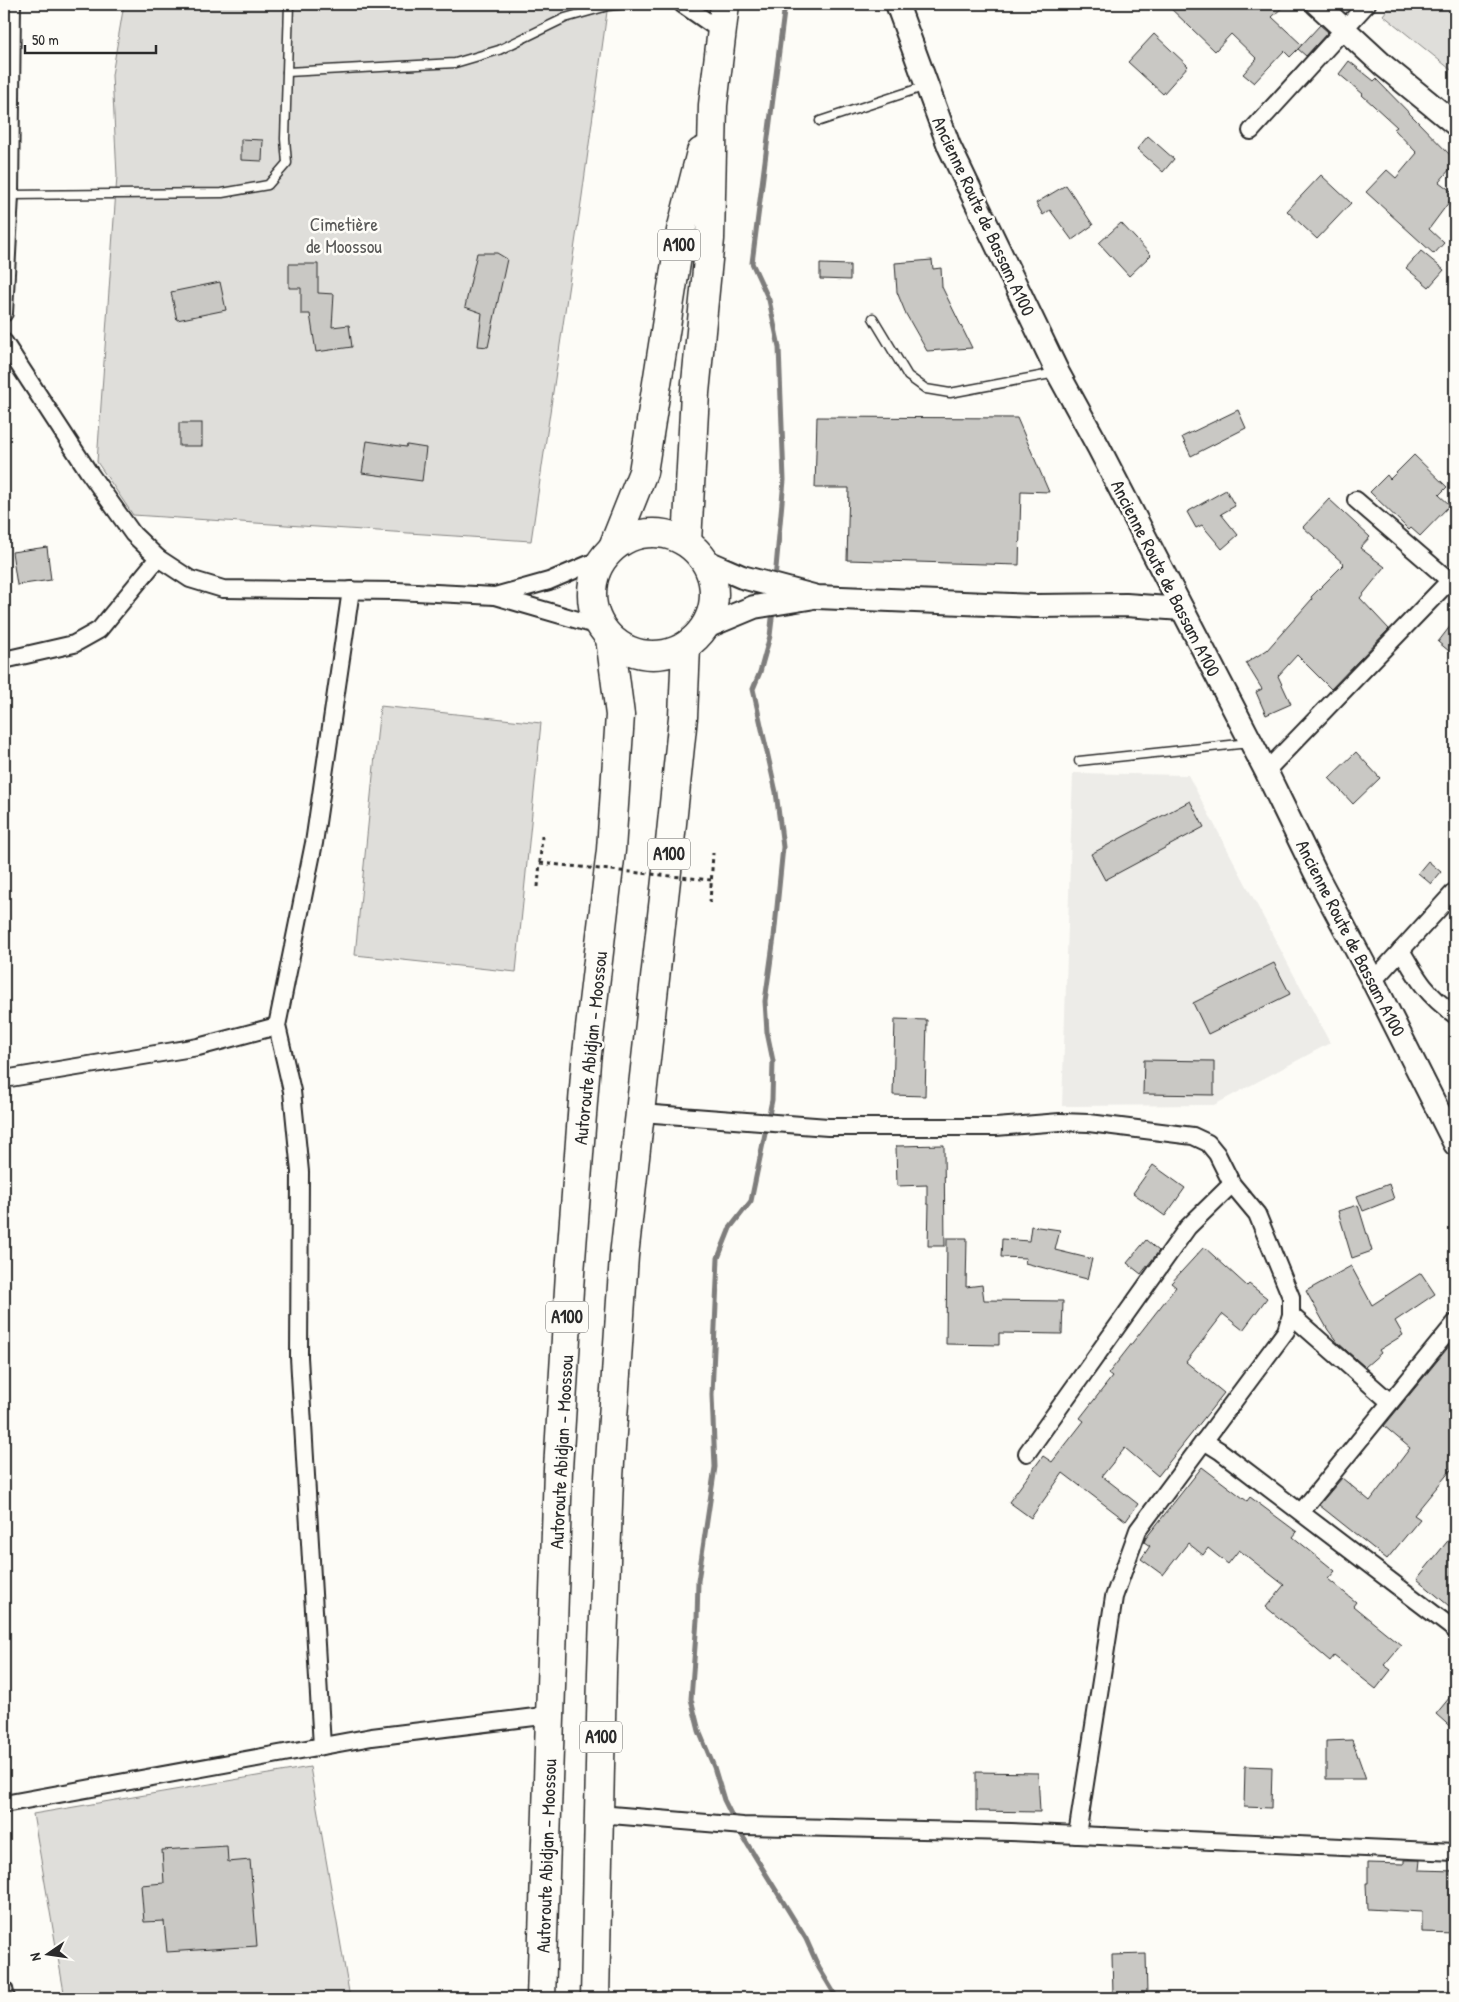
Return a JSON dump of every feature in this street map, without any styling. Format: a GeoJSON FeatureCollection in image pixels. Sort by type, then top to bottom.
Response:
{"type":"FeatureCollection","features":[{"type":"Feature","properties":{"kind":"highway","name":"A100"},"geometry":{"type":"LineString","coordinates":[[696,552],[695,393],[710,239],[713,105],[725,4]]}},
{"type":"Feature","properties":{"kind":"highway","name":"A100"},"geometry":{"type":"LineString","coordinates":[[608,553],[643,472],[681,231],[713,105]]}},
{"type":"Feature","properties":{"kind":"highway"},"geometry":{"type":"LineString","coordinates":[[649,532],[669,534],[696,552],[712,576],[715,594],[713,611],[706,627],[697,638],[686,647],[666,655],[646,656],[626,650],[606,633],[594,611],[592,592],[595,574],[608,553],[630,537],[649,532]]}},
{"type":"Feature","properties":{"kind":"highway","name":"Autoroute Abidjan - Moossou"},"geometry":{"type":"LineString","coordinates":[[536,1997],[544,1876],[551,1715],[558,1469],[570,1273],[586,1062],[611,850],[620,715],[606,633]]}},
{"type":"Feature","properties":{"kind":"highway","name":"A100"},"geometry":{"type":"LineString","coordinates":[[595,1998],[609,1477],[624,1256],[683,717],[686,647]]}},
{"type":"Feature","properties":{"kind":"main road","name":"Ancienne Route de Bassam A100"},"geometry":{"type":"LineString","coordinates":[[897,4],[949,146],[984,222],[1058,373],[1252,743],[1317,876],[1373,981],[1455,1144]]}},
{"type":"Feature","properties":{"kind":"main road"},"geometry":{"type":"LineString","coordinates":[[1317,4],[1384,66],[1455,124]]}},
{"type":"Feature","properties":{"kind":"main road"},"geometry":{"type":"LineString","coordinates":[[696,552],[742,577],[818,596],[1035,606],[1126,605],[1182,609]]}},
{"type":"Feature","properties":{"kind":"main road"},"geometry":{"type":"LineString","coordinates":[[706,627],[754,607],[818,596]]}},
{"type":"Feature","properties":{"kind":"street"},"geometry":{"type":"LineString","coordinates":[[4,313],[10,194],[12,4]]}},
{"type":"Feature","properties":{"kind":"street"},"geometry":{"type":"LineString","coordinates":[[682,4],[721,31]]}},
{"type":"Feature","properties":{"kind":"street"},"geometry":{"type":"LineString","coordinates":[[1251,132],[1366,4]]}},
{"type":"Feature","properties":{"kind":"street"},"geometry":{"type":"LineString","coordinates":[[4,342],[88,471],[133,534],[158,558],[190,579],[223,589],[351,590],[495,596],[606,633]]}},
{"type":"Feature","properties":{"kind":"street"},"geometry":{"type":"LineString","coordinates":[[1266,771],[1452,578],[1356,500]]}},
{"type":"Feature","properties":{"kind":"street"},"geometry":{"type":"LineString","coordinates":[[495,596],[550,581],[608,553]]}},
{"type":"Feature","properties":{"kind":"street"},"geometry":{"type":"LineString","coordinates":[[4,660],[74,644],[99,630],[158,558]]}},
{"type":"Feature","properties":{"kind":"street"},"geometry":{"type":"LineString","coordinates":[[322,1746],[299,1357],[300,1172],[292,1092],[277,1026],[314,843],[351,590]]}},
{"type":"Feature","properties":{"kind":"street"},"geometry":{"type":"LineString","coordinates":[[1373,981],[1455,891]]}},
{"type":"Feature","properties":{"kind":"street"},"geometry":{"type":"LineString","coordinates":[[1401,950],[1422,986],[1437,1002],[1455,1015]]}},
{"type":"Feature","properties":{"kind":"street"},"geometry":{"type":"LineString","coordinates":[[4,1079],[198,1047],[277,1026]]}},
{"type":"Feature","properties":{"kind":"street"},"geometry":{"type":"LineString","coordinates":[[641,1113],[838,1127],[996,1127],[1060,1122],[1193,1136],[1208,1143],[1217,1154],[1232,1184],[1257,1214],[1291,1297],[1291,1315],[1286,1331],[1138,1530],[1114,1597],[1078,1835]]}},
{"type":"Feature","properties":{"kind":"street"},"geometry":{"type":"LineString","coordinates":[[1028,1453],[1188,1227],[1232,1184]]}},
{"type":"Feature","properties":{"kind":"street"},"geometry":{"type":"LineString","coordinates":[[1291,1315],[1390,1402]]}},
{"type":"Feature","properties":{"kind":"street"},"geometry":{"type":"LineString","coordinates":[[1301,1512],[1455,1323]]}},
{"type":"Feature","properties":{"kind":"street"},"geometry":{"type":"LineString","coordinates":[[1204,1441],[1220,1451],[1455,1630]]}},
{"type":"Feature","properties":{"kind":"street"},"geometry":{"type":"LineString","coordinates":[[4,1804],[372,1737],[551,1715]]}},
{"type":"Feature","properties":{"kind":"street"},"geometry":{"type":"LineString","coordinates":[[599,1814],[743,1826],[1078,1835],[1455,1852]]}},
{"type":"Feature","properties":{"kind":"street"},"geometry":{"type":"LineString","coordinates":[[4,1989],[6,1998]]}},
{"type":"Feature","properties":{"kind":"lane"},"geometry":{"type":"LineString","coordinates":[[10,194],[222,193],[268,185],[287,163],[285,138],[289,4]]}},
{"type":"Feature","properties":{"kind":"lane"},"geometry":{"type":"LineString","coordinates":[[287,72],[455,63],[500,50],[565,18],[608,6],[626,4]]}},
{"type":"Feature","properties":{"kind":"lane"},"geometry":{"type":"LineString","coordinates":[[820,121],[926,86]]}},
{"type":"Feature","properties":{"kind":"lane"},"geometry":{"type":"LineString","coordinates":[[873,318],[908,376],[926,389],[950,392],[1058,373]]}},
{"type":"Feature","properties":{"kind":"lane"},"geometry":{"type":"LineString","coordinates":[[1079,761],[1252,743]]}},
{"type":"Feature","properties":{"kind":"path"},"geometry":{"type":"LineString","coordinates":[[538,887],[542,836]]}},
{"type":"Feature","properties":{"kind":"path"},"geometry":{"type":"LineString","coordinates":[[710,903],[712,853]]}},
{"type":"Feature","properties":{"kind":"path"},"geometry":{"type":"LineString","coordinates":[[540,863],[711,880]]}},
{"type":"Feature","properties":{"kind":"shaded area"},"geometry":{"type":"Polygon","coordinates":[[[1073,773],[1188,775],[1330,1043],[1214,1105],[1062,1106],[1073,773]]]}},
{"type":"Feature","properties":{"kind":"green space","name":"Cimetière de Moossou"},"geometry":{"type":"Polygon","coordinates":[[[124,4],[608,4],[582,196],[531,541],[133,515],[97,462],[117,176],[112,75],[124,4]]]}},
{"type":"Feature","properties":{"kind":"green space"},"geometry":{"type":"Polygon","coordinates":[[[1392,4],[1455,4],[1455,73],[1383,15],[1392,4]]]}},
{"type":"Feature","properties":{"kind":"green space"},"geometry":{"type":"Polygon","coordinates":[[[380,706],[541,723],[516,972],[355,955],[380,706]]]}},
{"type":"Feature","properties":{"kind":"green space"},"geometry":{"type":"Polygon","coordinates":[[[310,1767],[350,1998],[65,1998],[33,1814],[310,1767]]]}},
{"type":"Feature","properties":{"kind":"building"},"geometry":{"type":"Polygon","coordinates":[[[1166,4],[1286,4],[1272,17],[1302,45],[1290,57],[1284,51],[1254,83],[1243,74],[1257,59],[1231,34],[1215,51],[1166,4]]]}},
{"type":"Feature","properties":{"kind":"building"},"geometry":{"type":"Polygon","coordinates":[[[1320,25],[1328,32],[1306,56],[1298,49],[1320,25]]]}},
{"type":"Feature","properties":{"kind":"building"},"geometry":{"type":"Polygon","coordinates":[[[1154,34],[1188,66],[1163,94],[1128,62],[1154,34]]]}},
{"type":"Feature","properties":{"kind":"building"},"geometry":{"type":"Polygon","coordinates":[[[1349,61],[1374,81],[1376,79],[1455,160],[1455,163],[1439,182],[1455,194],[1429,229],[1444,243],[1434,254],[1366,192],[1387,170],[1396,178],[1417,153],[1394,129],[1397,127],[1339,74],[1349,61]]]}},
{"type":"Feature","properties":{"kind":"building"},"geometry":{"type":"Polygon","coordinates":[[[1148,136],[1174,159],[1163,172],[1137,149],[1148,136]]]}},
{"type":"Feature","properties":{"kind":"building"},"geometry":{"type":"Polygon","coordinates":[[[241,139],[263,140],[262,161],[241,160],[241,139]]]}},
{"type":"Feature","properties":{"kind":"building"},"geometry":{"type":"Polygon","coordinates":[[[1321,175],[1351,203],[1317,239],[1287,211],[1321,175]]]}},
{"type":"Feature","properties":{"kind":"building"},"geometry":{"type":"Polygon","coordinates":[[[1066,185],[1093,225],[1072,240],[1050,210],[1043,215],[1036,203],[1066,185]]]}},
{"type":"Feature","properties":{"kind":"building"},"geometry":{"type":"Polygon","coordinates":[[[1121,223],[1151,255],[1129,276],[1099,243],[1121,223]]]}},
{"type":"Feature","properties":{"kind":"building"},"geometry":{"type":"Polygon","coordinates":[[[1421,251],[1444,270],[1429,287],[1406,268],[1421,251]]]}},
{"type":"Feature","properties":{"kind":"building"},"geometry":{"type":"Polygon","coordinates":[[[477,253],[497,253],[507,259],[488,347],[478,346],[482,313],[465,307],[477,253]]]}},
{"type":"Feature","properties":{"kind":"building"},"geometry":{"type":"Polygon","coordinates":[[[932,260],[933,269],[941,268],[942,287],[972,348],[927,351],[906,314],[897,292],[895,263],[932,260]]]}},
{"type":"Feature","properties":{"kind":"building"},"geometry":{"type":"Polygon","coordinates":[[[289,264],[318,264],[318,293],[334,294],[332,327],[349,325],[352,347],[316,352],[310,314],[301,314],[301,288],[289,288],[289,264]]]}},
{"type":"Feature","properties":{"kind":"building"},"geometry":{"type":"Polygon","coordinates":[[[820,264],[850,265],[850,280],[820,279],[820,264]]]}},
{"type":"Feature","properties":{"kind":"building"},"geometry":{"type":"Polygon","coordinates":[[[220,282],[226,310],[177,320],[171,292],[220,282]]]}},
{"type":"Feature","properties":{"kind":"building"},"geometry":{"type":"Polygon","coordinates":[[[1238,410],[1246,428],[1191,456],[1182,437],[1238,410]]]}},
{"type":"Feature","properties":{"kind":"building"},"geometry":{"type":"Polygon","coordinates":[[[817,417],[1017,418],[1049,492],[1021,491],[1019,565],[847,560],[849,488],[815,488],[817,417]]]}},
{"type":"Feature","properties":{"kind":"building"},"geometry":{"type":"Polygon","coordinates":[[[179,423],[202,423],[202,446],[179,446],[179,423]]]}},
{"type":"Feature","properties":{"kind":"building"},"geometry":{"type":"Polygon","coordinates":[[[367,441],[426,448],[422,481],[362,473],[367,441]]]}},
{"type":"Feature","properties":{"kind":"building"},"geometry":{"type":"Polygon","coordinates":[[[1414,455],[1447,487],[1439,495],[1450,505],[1420,536],[1411,528],[1409,530],[1370,492],[1387,475],[1390,479],[1414,455]]]}},
{"type":"Feature","properties":{"kind":"building"},"geometry":{"type":"Polygon","coordinates":[[[1226,490],[1235,506],[1221,514],[1238,535],[1222,549],[1202,525],[1196,528],[1187,512],[1226,490]]]}},
{"type":"Feature","properties":{"kind":"building"},"geometry":{"type":"Polygon","coordinates":[[[1329,499],[1370,537],[1360,548],[1385,567],[1360,598],[1389,629],[1331,689],[1297,655],[1278,676],[1291,704],[1266,715],[1256,692],[1262,689],[1246,663],[1267,650],[1312,599],[1311,597],[1344,564],[1303,527],[1329,499]]]}},
{"type":"Feature","properties":{"kind":"building"},"geometry":{"type":"Polygon","coordinates":[[[47,547],[51,580],[17,585],[12,552],[47,547]]]}},
{"type":"Feature","properties":{"kind":"building"},"geometry":{"type":"Polygon","coordinates":[[[1455,620],[1455,656],[1438,642],[1455,620]]]}},
{"type":"Feature","properties":{"kind":"building"},"geometry":{"type":"Polygon","coordinates":[[[1356,752],[1380,778],[1353,804],[1329,778],[1356,752]]]}},
{"type":"Feature","properties":{"kind":"building"},"geometry":{"type":"Polygon","coordinates":[[[1190,801],[1204,827],[1105,880],[1091,854],[1190,801]]]}},
{"type":"Feature","properties":{"kind":"building"},"geometry":{"type":"Polygon","coordinates":[[[1428,861],[1441,872],[1431,884],[1418,873],[1428,861]]]}},
{"type":"Feature","properties":{"kind":"building"},"geometry":{"type":"Polygon","coordinates":[[[1274,963],[1290,994],[1208,1034],[1193,1003],[1274,963]]]}},
{"type":"Feature","properties":{"kind":"building"},"geometry":{"type":"Polygon","coordinates":[[[895,1019],[927,1020],[925,1096],[893,1095],[895,1019]]]}},
{"type":"Feature","properties":{"kind":"building"},"geometry":{"type":"Polygon","coordinates":[[[1144,1060],[1214,1061],[1214,1095],[1143,1094],[1144,1060]]]}},
{"type":"Feature","properties":{"kind":"building"},"geometry":{"type":"Polygon","coordinates":[[[944,1145],[945,1246],[928,1246],[929,1204],[927,1204],[927,1185],[897,1186],[896,1146],[944,1145]]]}},
{"type":"Feature","properties":{"kind":"building"},"geometry":{"type":"Polygon","coordinates":[[[1153,1165],[1185,1188],[1165,1216],[1133,1193],[1153,1165]]]}},
{"type":"Feature","properties":{"kind":"building"},"geometry":{"type":"Polygon","coordinates":[[[1389,1184],[1394,1199],[1363,1211],[1357,1196],[1389,1184]]]}},
{"type":"Feature","properties":{"kind":"building"},"geometry":{"type":"Polygon","coordinates":[[[1358,1205],[1372,1251],[1352,1258],[1338,1211],[1358,1205]]]}},
{"type":"Feature","properties":{"kind":"building"},"geometry":{"type":"Polygon","coordinates":[[[1031,1226],[1060,1230],[1055,1250],[1092,1259],[1087,1279],[1025,1263],[1026,1258],[1001,1257],[1002,1239],[1029,1241],[1031,1226]]]}},
{"type":"Feature","properties":{"kind":"building"},"geometry":{"type":"Polygon","coordinates":[[[947,1238],[967,1238],[966,1287],[982,1285],[984,1300],[1063,1301],[1062,1334],[999,1333],[999,1345],[946,1344],[947,1238]]]}},
{"type":"Feature","properties":{"kind":"building"},"geometry":{"type":"Polygon","coordinates":[[[1146,1240],[1159,1251],[1141,1274],[1127,1263],[1146,1240]]]}},
{"type":"Feature","properties":{"kind":"building"},"geometry":{"type":"Polygon","coordinates":[[[1204,1247],[1247,1286],[1249,1284],[1267,1298],[1243,1330],[1223,1314],[1186,1362],[1224,1393],[1158,1476],[1125,1448],[1102,1476],[1138,1504],[1126,1521],[1063,1473],[1031,1518],[1009,1502],[1043,1456],[1052,1462],[1084,1421],[1080,1418],[1112,1377],[1108,1374],[1176,1287],[1171,1283],[1204,1247]]]}},
{"type":"Feature","properties":{"kind":"building"},"geometry":{"type":"Polygon","coordinates":[[[1351,1266],[1372,1305],[1421,1273],[1435,1294],[1395,1321],[1403,1335],[1379,1350],[1381,1353],[1365,1367],[1338,1343],[1328,1330],[1306,1291],[1351,1266]]]}},
{"type":"Feature","properties":{"kind":"building"},"geometry":{"type":"Polygon","coordinates":[[[1455,1339],[1455,1465],[1414,1515],[1420,1519],[1387,1559],[1319,1505],[1342,1478],[1370,1501],[1410,1448],[1384,1426],[1455,1339]]]}},
{"type":"Feature","properties":{"kind":"building"},"geometry":{"type":"Polygon","coordinates":[[[1202,1467],[1247,1501],[1250,1497],[1297,1532],[1293,1537],[1335,1571],[1328,1579],[1356,1602],[1353,1606],[1401,1645],[1384,1665],[1391,1670],[1376,1689],[1334,1656],[1330,1661],[1266,1607],[1284,1585],[1239,1550],[1228,1564],[1208,1548],[1203,1555],[1188,1543],[1163,1575],[1141,1559],[1150,1546],[1144,1542],[1146,1538],[1202,1467]]]}},
{"type":"Feature","properties":{"kind":"building"},"geometry":{"type":"Polygon","coordinates":[[[1455,1532],[1455,1611],[1417,1579],[1455,1532]]]}},
{"type":"Feature","properties":{"kind":"building"},"geometry":{"type":"Polygon","coordinates":[[[1455,1691],[1455,1731],[1436,1714],[1455,1691]]]}},
{"type":"Feature","properties":{"kind":"building"},"geometry":{"type":"Polygon","coordinates":[[[1352,1740],[1366,1779],[1326,1779],[1326,1741],[1352,1740]]]}},
{"type":"Feature","properties":{"kind":"building"},"geometry":{"type":"Polygon","coordinates":[[[1245,1766],[1272,1767],[1271,1808],[1244,1807],[1245,1766]]]}},
{"type":"Feature","properties":{"kind":"building"},"geometry":{"type":"Polygon","coordinates":[[[976,1772],[1038,1773],[1040,1812],[976,1811],[976,1772]]]}},
{"type":"Feature","properties":{"kind":"building"},"geometry":{"type":"Polygon","coordinates":[[[227,1846],[228,1862],[250,1860],[257,1946],[167,1952],[164,1921],[144,1922],[141,1885],[164,1883],[162,1850],[227,1846]]]}},
{"type":"Feature","properties":{"kind":"building"},"geometry":{"type":"Polygon","coordinates":[[[1404,1860],[1420,1860],[1419,1870],[1455,1871],[1455,1933],[1422,1932],[1422,1912],[1367,1909],[1366,1883],[1368,1883],[1368,1863],[1404,1864],[1404,1860]]]}},
{"type":"Feature","properties":{"kind":"building"},"geometry":{"type":"Polygon","coordinates":[[[1146,1954],[1147,1994],[1113,1995],[1112,1955],[1146,1954]]]}},
{"type":"Feature","properties":{"kind":"waterway"},"geometry":{"type":"LineString","coordinates":[[775,579],[784,480],[779,347],[769,300],[752,263],[785,4]]}},
{"type":"Feature","properties":{"kind":"waterway"},"geometry":{"type":"LineString","coordinates":[[773,610],[770,636],[753,689],[776,792],[783,847],[774,937],[765,1001],[767,1032],[773,1061],[772,1100],[751,1201],[730,1228],[718,1258],[712,1395],[715,1467],[698,1581],[691,1699],[699,1731],[714,1767],[724,1800],[740,1832],[806,1939],[819,1968],[837,1998]]}}]}
